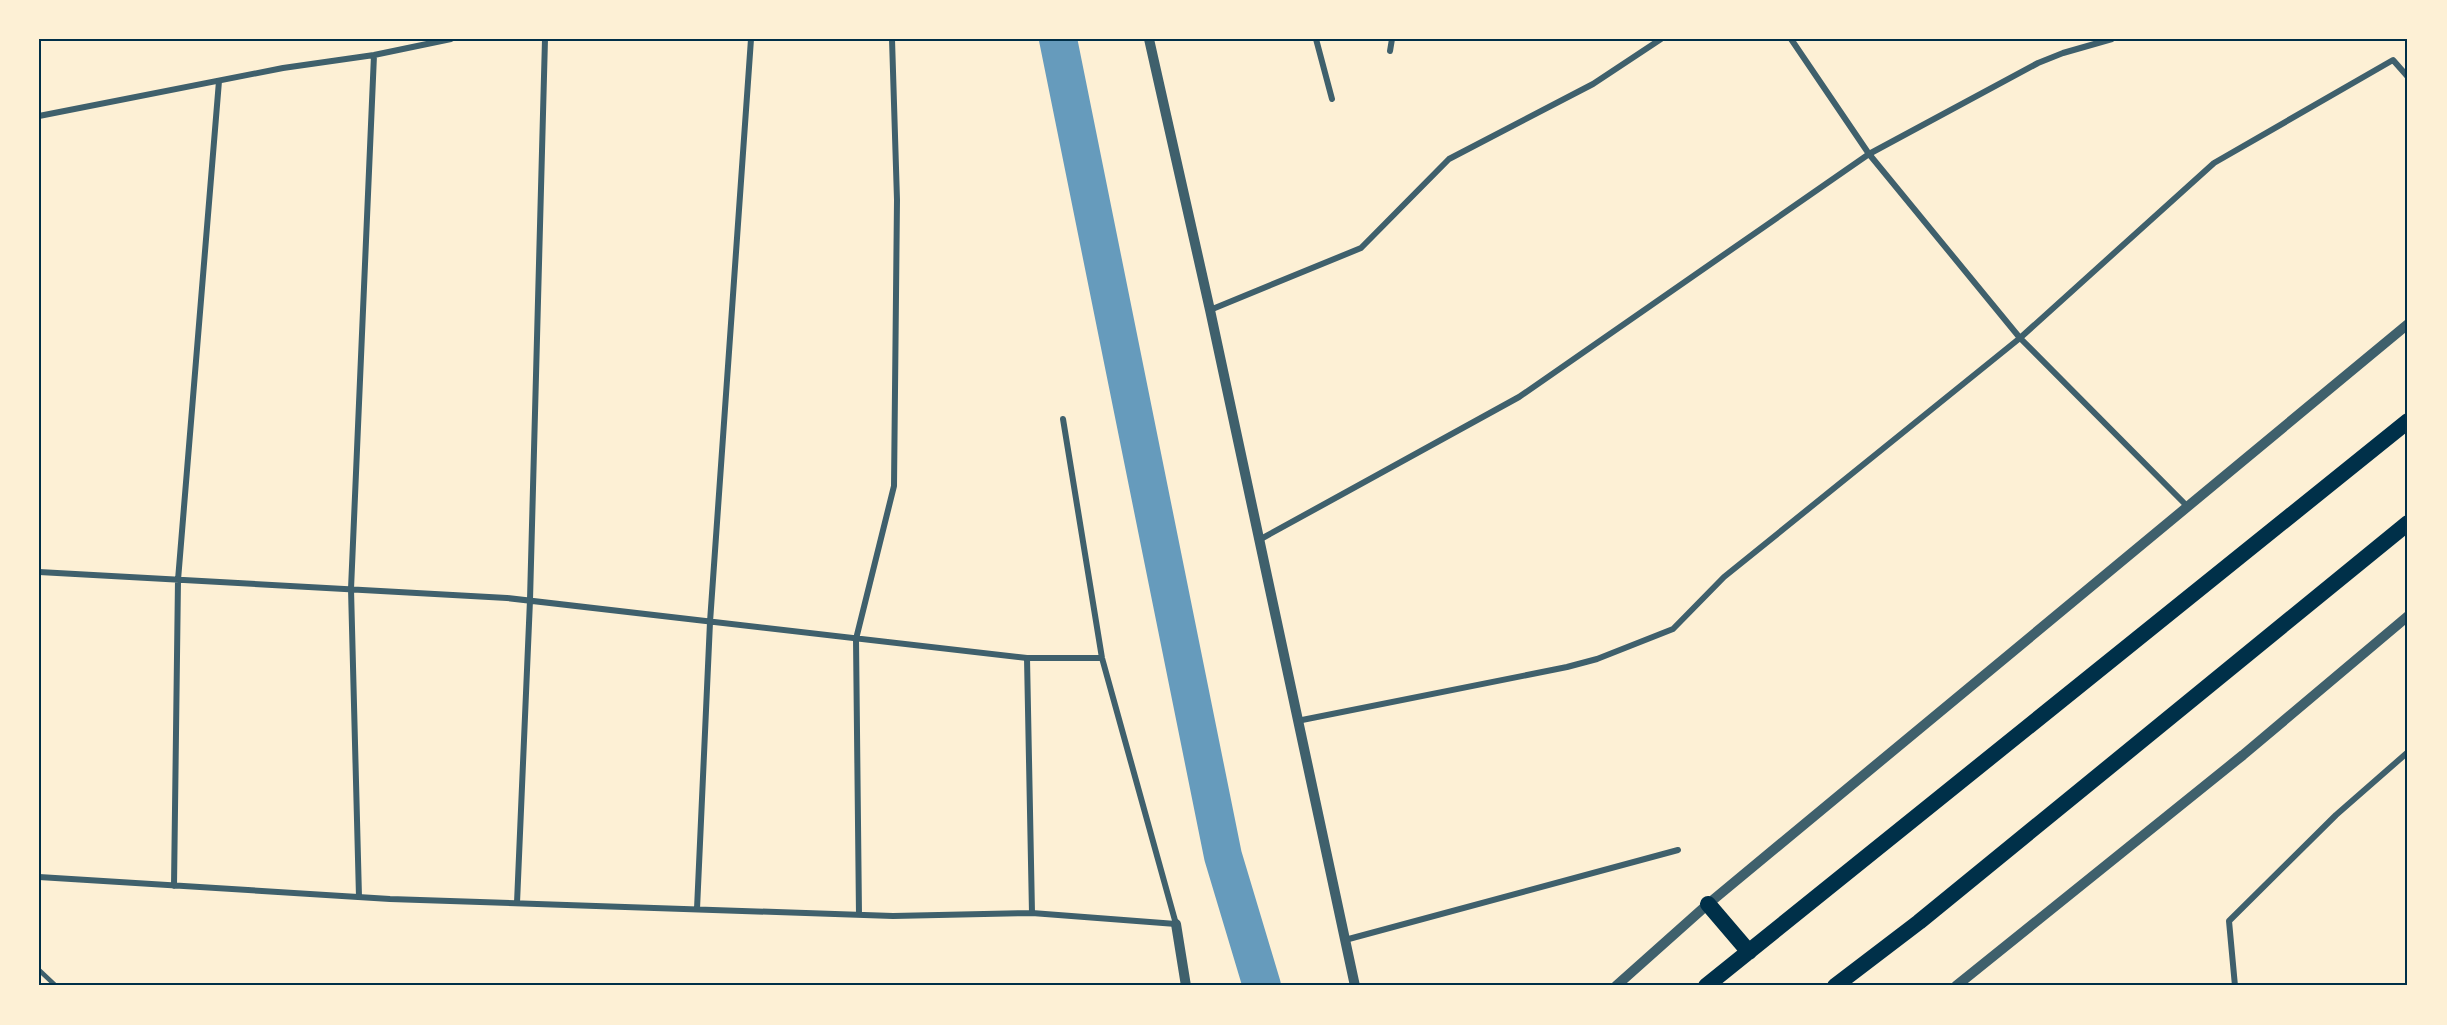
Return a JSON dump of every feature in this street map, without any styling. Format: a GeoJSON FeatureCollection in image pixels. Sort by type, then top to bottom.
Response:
{"type":"FeatureCollection","features":[{"type":"Feature","properties":{"kind":"highway"},"geometry":{"type":"LineString","coordinates":[[1706,986],[2222,574],[2408,421]]}},
{"type":"Feature","properties":{"kind":"highway"},"geometry":{"type":"LineString","coordinates":[[1835,986],[1919,922],[2408,523]]}},
{"type":"Feature","properties":{"kind":"highway"},"geometry":{"type":"LineString","coordinates":[[1708,904],[1749,952]]}},
{"type":"Feature","properties":{"kind":"street"},"geometry":{"type":"LineString","coordinates":[[39,116],[451,39]]}},
{"type":"Feature","properties":{"kind":"street"},"geometry":{"type":"LineString","coordinates":[[517,903],[530,600],[545,39]]}},
{"type":"Feature","properties":{"kind":"street"},"geometry":{"type":"LineString","coordinates":[[697,909],[710,622],[751,39]]}},
{"type":"Feature","properties":{"kind":"street"},"geometry":{"type":"LineString","coordinates":[[859,915],[856,639],[894,486],[897,200],[892,39]]}},
{"type":"Feature","properties":{"kind":"street"},"geometry":{"type":"LineString","coordinates":[[1149,39],[1210,309],[1355,986]]}},
{"type":"Feature","properties":{"kind":"street"},"geometry":{"type":"LineString","coordinates":[[1316,39],[1332,99]]}},
{"type":"Feature","properties":{"kind":"street"},"geometry":{"type":"LineString","coordinates":[[1390,51],[1392,39]]}},
{"type":"Feature","properties":{"kind":"street"},"geometry":{"type":"LineString","coordinates":[[1210,309],[1361,248],[1449,159],[1593,84],[1661,39]]}},
{"type":"Feature","properties":{"kind":"street"},"geometry":{"type":"LineString","coordinates":[[1791,39],[1869,154],[2020,338],[2187,506]]}},
{"type":"Feature","properties":{"kind":"street"},"geometry":{"type":"LineString","coordinates":[[1259,540],[1519,397],[1869,154],[2038,63],[2063,52],[2112,39]]}},
{"type":"Feature","properties":{"kind":"street"},"geometry":{"type":"LineString","coordinates":[[358,897],[351,589],[374,55]]}},
{"type":"Feature","properties":{"kind":"street"},"geometry":{"type":"LineString","coordinates":[[1297,721],[1567,667],[1597,659],[1663,634],[1678,624],[1724,577],[2020,338],[2214,163],[2393,60],[2408,77]]}},
{"type":"Feature","properties":{"kind":"street"},"geometry":{"type":"LineString","coordinates":[[174,886],[178,580],[219,81]]}},
{"type":"Feature","properties":{"kind":"street"},"geometry":{"type":"LineString","coordinates":[[1616,986],[1708,904],[2408,324]]}},
{"type":"Feature","properties":{"kind":"street"},"geometry":{"type":"LineString","coordinates":[[1064,419],[1102,658],[1176,924],[1186,986]]}},
{"type":"Feature","properties":{"kind":"street"},"geometry":{"type":"LineString","coordinates":[[39,572],[530,600],[1027,658],[1102,658]]}},
{"type":"Feature","properties":{"kind":"street"},"geometry":{"type":"LineString","coordinates":[[1956,986],[2243,755],[2408,616]]}},
{"type":"Feature","properties":{"kind":"street"},"geometry":{"type":"LineString","coordinates":[[1027,658],[1032,913]]}},
{"type":"Feature","properties":{"kind":"street"},"geometry":{"type":"LineString","coordinates":[[2235,986],[2229,921],[2336,814],[2408,752]]}},
{"type":"Feature","properties":{"kind":"street"},"geometry":{"type":"LineString","coordinates":[[1344,940],[1677,850]]}},
{"type":"Feature","properties":{"kind":"street"},"geometry":{"type":"LineString","coordinates":[[39,878],[358,897],[859,915],[1032,913],[1176,924]]}},
{"type":"Feature","properties":{"kind":"lane"},"geometry":{"type":"LineString","coordinates":[[39,970],[56,986]]}},
{"type":"Feature","properties":{"kind":"waterway"},"geometry":{"type":"LineString","coordinates":[[1058,39],[1223,856],[1262,986]]}}]}
